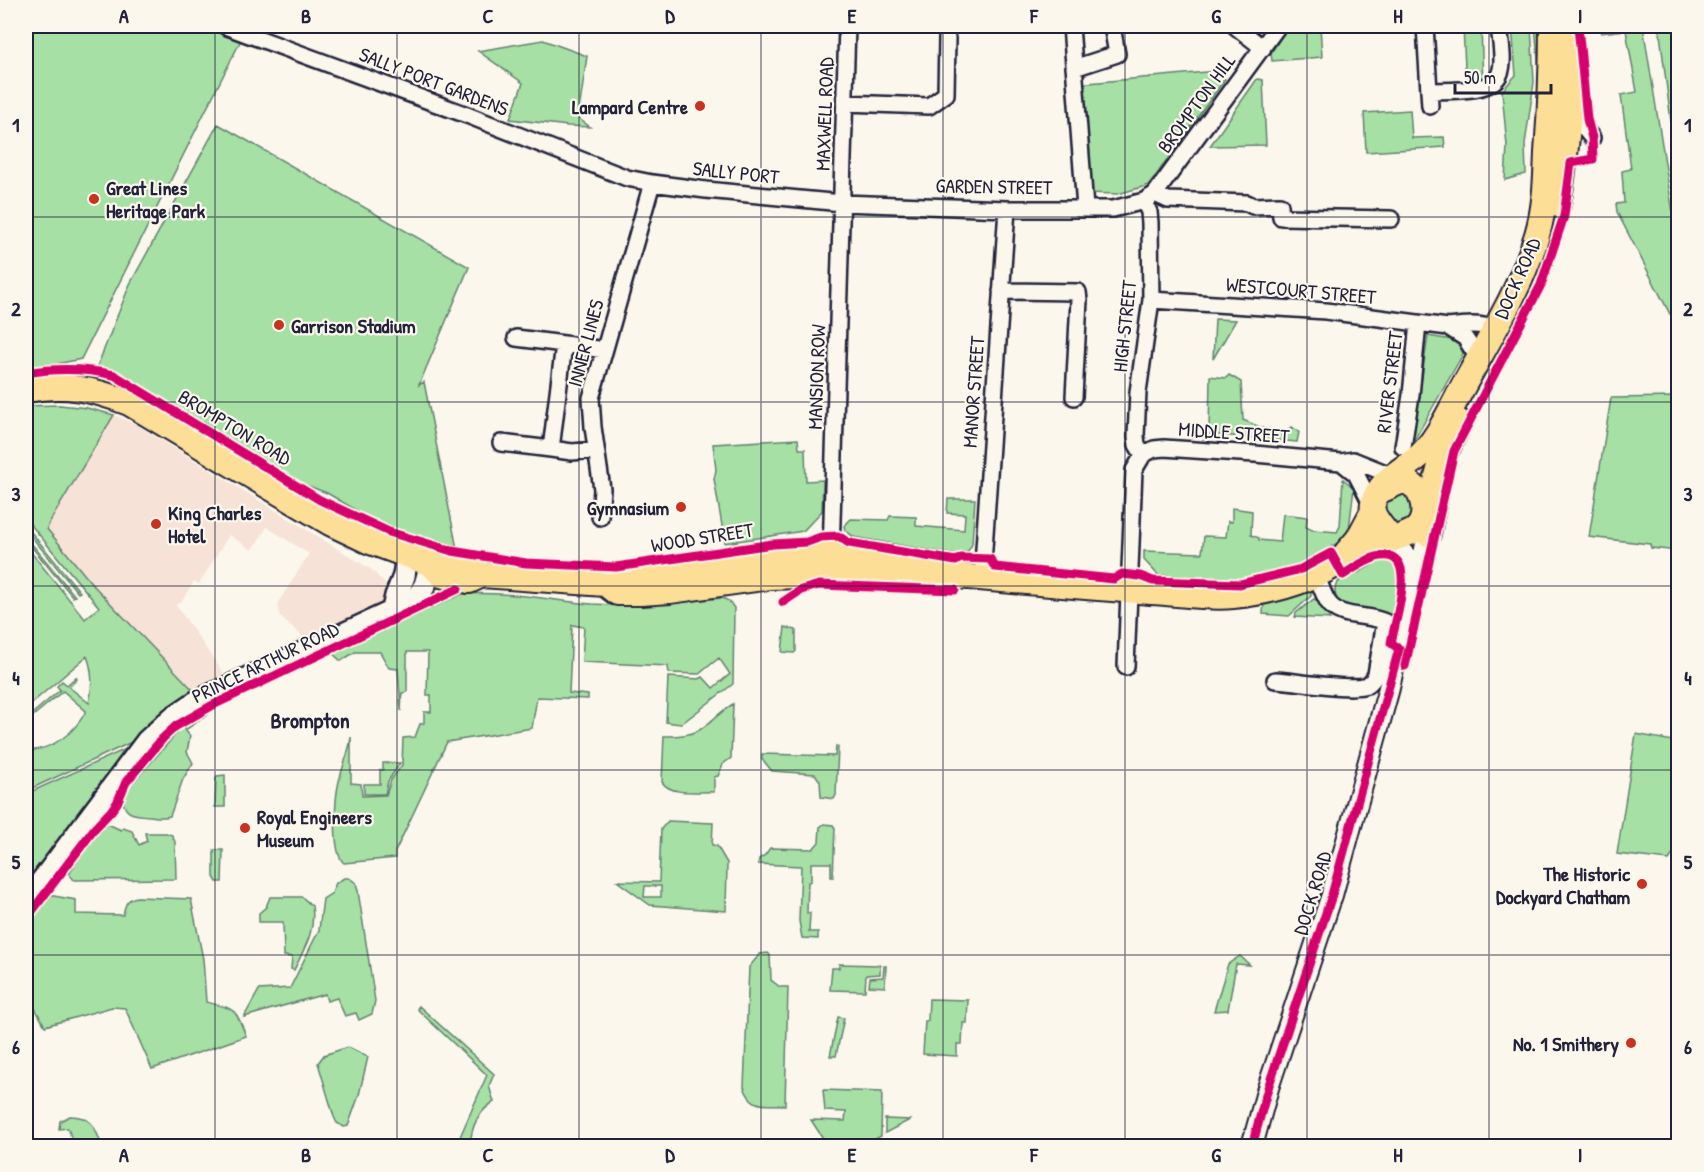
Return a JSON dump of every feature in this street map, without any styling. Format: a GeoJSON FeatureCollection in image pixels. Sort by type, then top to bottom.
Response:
{"type":"FeatureCollection","features":[{"type":"Feature","properties":{"kind":"main road","name":"DOCK ROAD"},"geometry":{"type":"LineString","coordinates":[[1427,513],[1449,442],[1530,288],[1547,248],[1557,211],[1563,178],[1552,26]]}},
{"type":"Feature","properties":{"kind":"main road","name":"DOCK ROAD"},"geometry":{"type":"LineString","coordinates":[[1379,496],[1431,442],[1495,329],[1525,267],[1537,235],[1545,187],[1572,67],[1569,26]]}},
{"type":"Feature","properties":{"kind":"main road","name":"BROMPTON ROAD"},"geometry":{"type":"LineString","coordinates":[[26,390],[74,387],[98,392],[129,403],[330,523],[407,556]]}},
{"type":"Feature","properties":{"kind":"main road"},"geometry":{"type":"LineString","coordinates":[[1402,482],[1409,483],[1417,489],[1427,513],[1417,529],[1392,539],[1382,526],[1379,496],[1402,482]]}},
{"type":"Feature","properties":{"kind":"main road","name":"WOOD STREET"},"geometry":{"type":"LineString","coordinates":[[1345,559],[1346,553],[1358,539],[1379,496]]}},
{"type":"Feature","properties":{"kind":"main road","name":"WOOD STREET"},"geometry":{"type":"LineString","coordinates":[[407,556],[430,564],[441,575],[470,581],[482,574],[605,584],[618,576],[750,568],[794,553],[830,564],[922,564],[932,574],[1230,597],[1276,589],[1317,576],[1345,559],[1352,561],[1392,539]]}},
{"type":"Feature","properties":{"kind":"main road"},"geometry":{"type":"LineString","coordinates":[[393,609],[404,576],[407,556]]}},
{"type":"Feature","properties":{"kind":"main road","name":"PRINCE ARTHUR ROAD"},"geometry":{"type":"LineString","coordinates":[[26,902],[147,741],[171,719],[196,702],[393,609],[415,601],[425,585],[430,564]]}},
{"type":"Feature","properties":{"kind":"street","name":"SALLY PORT GARDENS"},"geometry":{"type":"LineString","coordinates":[[225,26],[249,30],[627,178]]}},
{"type":"Feature","properties":{"kind":"street","name":"MAXWELL ROAD"},"geometry":{"type":"LineString","coordinates":[[842,203],[847,26]]}},
{"type":"Feature","properties":{"kind":"street"},"geometry":{"type":"LineString","coordinates":[[1071,26],[1085,208]]}},
{"type":"Feature","properties":{"kind":"street"},"geometry":{"type":"LineString","coordinates":[[1074,68],[1117,54],[1112,26]]}},
{"type":"Feature","properties":{"kind":"street"},"geometry":{"type":"LineString","coordinates":[[1235,26],[1263,48]]}},
{"type":"Feature","properties":{"kind":"street","name":"BROMPTON HILL"},"geometry":{"type":"LineString","coordinates":[[1150,197],[1278,26]]}},
{"type":"Feature","properties":{"kind":"street"},"geometry":{"type":"LineString","coordinates":[[1425,26],[1430,99],[1489,86],[1496,81],[1502,66],[1499,26]]}},
{"type":"Feature","properties":{"kind":"street"},"geometry":{"type":"LineString","coordinates":[[845,103],[929,106],[946,94],[947,38]]}},
{"type":"Feature","properties":{"kind":"street","name":"SALLY PORT"},"geometry":{"type":"LineString","coordinates":[[627,178],[706,190],[842,203]]}},
{"type":"Feature","properties":{"kind":"street","name":"INNER LINES"},"geometry":{"type":"LineString","coordinates":[[600,517],[602,489],[591,398],[651,183]]}},
{"type":"Feature","properties":{"kind":"street"},"geometry":{"type":"LineString","coordinates":[[1150,197],[1168,200],[1247,203],[1253,206],[1280,205],[1281,217],[1391,219]]}},
{"type":"Feature","properties":{"kind":"street","name":"GARDEN STREET"},"geometry":{"type":"LineString","coordinates":[[842,203],[1007,209],[1113,209],[1150,197]]}},
{"type":"Feature","properties":{"kind":"street","name":"HIGH STREET"},"geometry":{"type":"LineString","coordinates":[[1143,455],[1136,441],[1138,392],[1150,300],[1150,197]]}},
{"type":"Feature","properties":{"kind":"street","name":"MANSION ROW"},"geometry":{"type":"LineString","coordinates":[[830,564],[842,203]]}},
{"type":"Feature","properties":{"kind":"street","name":"MANOR STREET"},"geometry":{"type":"LineString","coordinates":[[982,578],[1007,209]]}},
{"type":"Feature","properties":{"kind":"street"},"geometry":{"type":"LineString","coordinates":[[1001,291],[1078,292],[1074,397]]}},
{"type":"Feature","properties":{"kind":"street","name":"WESTCOURT STREET"},"geometry":{"type":"LineString","coordinates":[[1150,300],[1326,311],[1448,327],[1465,325],[1487,326],[1495,329]]}},
{"type":"Feature","properties":{"kind":"street","name":"RIVER STREET"},"geometry":{"type":"LineString","coordinates":[[1403,447],[1418,322]]}},
{"type":"Feature","properties":{"kind":"street"},"geometry":{"type":"LineString","coordinates":[[1448,327],[1465,338],[1474,352],[1480,356]]}},
{"type":"Feature","properties":{"kind":"street"},"geometry":{"type":"LineString","coordinates":[[516,338],[604,350]]}},
{"type":"Feature","properties":{"kind":"street"},"geometry":{"type":"LineString","coordinates":[[551,449],[564,344]]}},
{"type":"Feature","properties":{"kind":"street"},"geometry":{"type":"LineString","coordinates":[[501,443],[572,452],[596,450]]}},
{"type":"Feature","properties":{"kind":"street","name":"MIDDLE STREET"},"geometry":{"type":"LineString","coordinates":[[1143,455],[1154,449],[1164,448],[1266,454],[1341,462],[1353,460],[1379,496]]}},
{"type":"Feature","properties":{"kind":"street"},"geometry":{"type":"LineString","coordinates":[[1126,667],[1134,470],[1143,455]]}},
{"type":"Feature","properties":{"kind":"street"},"geometry":{"type":"LineString","coordinates":[[1341,462],[1379,496]]}},
{"type":"Feature","properties":{"kind":"street","name":"DOCK ROAD"},"geometry":{"type":"LineString","coordinates":[[1252,1146],[1268,1088],[1332,895],[1389,688],[1414,571],[1422,564],[1427,513]]}},
{"type":"Feature","properties":{"kind":"street"},"geometry":{"type":"LineString","coordinates":[[1392,539],[1414,571]]}},
{"type":"Feature","properties":{"kind":"street"},"geometry":{"type":"LineString","coordinates":[[1275,680],[1351,687],[1373,681],[1385,622],[1375,617],[1340,612],[1328,602],[1317,576]]}},
{"type":"Feature","properties":{"kind":"shaded area"},"geometry":{"type":"Polygon","coordinates":[[[114,415],[135,424],[372,570],[385,584],[385,597],[381,603],[306,639],[279,616],[278,603],[309,554],[267,527],[252,550],[229,535],[199,584],[194,581],[182,601],[176,605],[226,677],[195,692],[93,585],[47,529],[114,415]]]}},
{"type":"Feature","properties":{"kind":"green space","name":"Great Lines Heritage Park"},"geometry":{"type":"Polygon","coordinates":[[[26,26],[207,26],[242,38],[81,359],[26,370],[26,26]]]}},
{"type":"Feature","properties":{"kind":"green space"},"geometry":{"type":"Polygon","coordinates":[[[1288,26],[1320,26],[1322,57],[1272,61],[1271,53],[1288,26]]]}},
{"type":"Feature","properties":{"kind":"green space"},"geometry":{"type":"Polygon","coordinates":[[[1463,26],[1481,26],[1483,87],[1466,89],[1463,26]]]}},
{"type":"Feature","properties":{"kind":"green space"},"geometry":{"type":"Polygon","coordinates":[[[1512,26],[1531,26],[1534,82],[1525,144],[1526,174],[1505,180],[1507,146],[1502,91],[1516,75],[1512,26]]]}},
{"type":"Feature","properties":{"kind":"green space"},"geometry":{"type":"Polygon","coordinates":[[[1535,26],[1544,26],[1540,82],[1535,26]]]}},
{"type":"Feature","properties":{"kind":"green space"},"geometry":{"type":"Polygon","coordinates":[[[1600,26],[1643,26],[1678,244],[1678,308],[1670,314],[1617,212],[1616,204],[1624,203],[1622,171],[1631,169],[1621,95],[1637,92],[1626,30],[1601,33],[1600,26]]]}},
{"type":"Feature","properties":{"kind":"green space"},"geometry":{"type":"Polygon","coordinates":[[[1659,26],[1678,26],[1678,122],[1671,121],[1659,26]]]}},
{"type":"Feature","properties":{"kind":"green space"},"geometry":{"type":"Polygon","coordinates":[[[543,40],[587,56],[578,118],[590,127],[510,119],[523,83],[478,51],[543,40]]]}},
{"type":"Feature","properties":{"kind":"green space"},"geometry":{"type":"Polygon","coordinates":[[[1217,71],[1225,79],[1149,185],[1118,194],[1087,193],[1078,84],[1217,71]]]}},
{"type":"Feature","properties":{"kind":"green space"},"geometry":{"type":"Polygon","coordinates":[[[1257,79],[1263,80],[1266,145],[1210,146],[1257,79]]]}},
{"type":"Feature","properties":{"kind":"green space"},"geometry":{"type":"Polygon","coordinates":[[[1410,110],[1412,138],[1444,137],[1445,147],[1366,152],[1364,113],[1410,110]]]}},
{"type":"Feature","properties":{"kind":"green space","name":"Garrison Stadium"},"geometry":{"type":"Polygon","coordinates":[[[218,124],[469,267],[419,385],[424,382],[457,549],[385,527],[327,493],[292,480],[120,375],[97,367],[130,284],[218,124]]]}},
{"type":"Feature","properties":{"kind":"green space"},"geometry":{"type":"Polygon","coordinates":[[[1215,319],[1236,320],[1213,359],[1215,319]]]}},
{"type":"Feature","properties":{"kind":"green space"},"geometry":{"type":"Polygon","coordinates":[[[1428,336],[1458,341],[1463,354],[1412,444],[1403,447],[1417,410],[1428,336]]]}},
{"type":"Feature","properties":{"kind":"green space"},"geometry":{"type":"Polygon","coordinates":[[[1229,375],[1241,382],[1243,420],[1282,436],[1291,427],[1299,432],[1297,442],[1209,434],[1210,376],[1226,378],[1229,375]]]}},
{"type":"Feature","properties":{"kind":"green space"},"geometry":{"type":"Polygon","coordinates":[[[1678,397],[1678,551],[1651,548],[1650,544],[1589,537],[1611,398],[1678,397]]]}},
{"type":"Feature","properties":{"kind":"green space"},"geometry":{"type":"Polygon","coordinates":[[[60,405],[87,408],[114,415],[47,529],[93,585],[195,692],[177,702],[136,740],[26,791],[26,751],[45,748],[69,734],[86,711],[63,691],[26,722],[26,719],[60,690],[57,686],[62,681],[67,685],[76,677],[77,679],[69,687],[89,703],[92,680],[87,656],[26,708],[26,546],[85,619],[99,607],[26,519],[26,406],[60,405]]]}},
{"type":"Feature","properties":{"kind":"green space"},"geometry":{"type":"Polygon","coordinates":[[[798,439],[799,449],[805,449],[806,481],[823,480],[822,511],[803,531],[725,543],[714,479],[716,470],[713,444],[798,439]]]}},
{"type":"Feature","properties":{"kind":"green space"},"geometry":{"type":"Polygon","coordinates":[[[1343,479],[1354,488],[1349,529],[1343,540],[1300,565],[1238,580],[1158,575],[1144,560],[1144,551],[1202,553],[1204,536],[1226,537],[1228,521],[1232,522],[1232,508],[1252,511],[1251,535],[1259,540],[1280,542],[1283,514],[1307,517],[1306,527],[1313,530],[1337,532],[1340,526],[1343,479]]]}},
{"type":"Feature","properties":{"kind":"green space"},"geometry":{"type":"Polygon","coordinates":[[[1396,490],[1417,501],[1406,527],[1389,524],[1382,502],[1396,490]]]}},
{"type":"Feature","properties":{"kind":"green space"},"geometry":{"type":"Polygon","coordinates":[[[948,499],[975,499],[972,544],[962,554],[854,537],[845,530],[844,526],[851,519],[888,520],[890,516],[916,517],[916,526],[964,530],[965,514],[947,513],[948,499]]]}},
{"type":"Feature","properties":{"kind":"green space"},"geometry":{"type":"Polygon","coordinates":[[[26,526],[80,592],[78,593],[26,530],[26,526]]]}},
{"type":"Feature","properties":{"kind":"green space"},"geometry":{"type":"Polygon","coordinates":[[[26,537],[75,596],[73,597],[26,540],[26,537]]]}},
{"type":"Feature","properties":{"kind":"green space"},"geometry":{"type":"Polygon","coordinates":[[[1384,558],[1396,563],[1401,574],[1392,618],[1380,611],[1344,605],[1337,600],[1335,589],[1339,582],[1358,569],[1384,558]]]}},
{"type":"Feature","properties":{"kind":"green space"},"geometry":{"type":"Polygon","coordinates":[[[1311,593],[1311,596],[1289,616],[1263,614],[1264,600],[1311,593]]]}},
{"type":"Feature","properties":{"kind":"green space"},"geometry":{"type":"Polygon","coordinates":[[[462,594],[511,595],[608,605],[657,604],[722,598],[729,601],[734,608],[733,684],[681,724],[666,722],[668,677],[699,679],[703,677],[713,688],[730,674],[719,658],[699,674],[669,673],[668,666],[582,662],[584,627],[572,625],[569,693],[588,695],[588,699],[537,697],[532,728],[447,742],[395,852],[395,858],[344,863],[340,858],[336,839],[336,803],[339,780],[351,737],[351,783],[361,784],[362,796],[386,795],[391,780],[402,765],[403,738],[415,737],[420,724],[424,723],[424,712],[431,712],[431,695],[427,695],[428,652],[407,652],[407,692],[402,693],[401,711],[398,669],[389,668],[380,652],[355,652],[341,661],[332,653],[462,594]]]}},
{"type":"Feature","properties":{"kind":"green space"},"geometry":{"type":"Polygon","coordinates":[[[1314,599],[1318,601],[1330,619],[1295,617],[1296,613],[1314,599]]]}},
{"type":"Feature","properties":{"kind":"green space"},"geometry":{"type":"Polygon","coordinates":[[[785,627],[796,630],[796,651],[794,653],[782,652],[785,627]]]}},
{"type":"Feature","properties":{"kind":"green space"},"geometry":{"type":"Polygon","coordinates":[[[733,704],[731,758],[723,764],[718,776],[714,777],[714,792],[678,791],[666,786],[662,782],[664,736],[678,736],[697,731],[733,704]]]}},
{"type":"Feature","properties":{"kind":"green space"},"geometry":{"type":"Polygon","coordinates":[[[207,712],[208,715],[185,730],[190,736],[187,752],[193,763],[183,779],[170,816],[139,815],[126,810],[123,800],[124,793],[183,726],[207,712]]]}},
{"type":"Feature","properties":{"kind":"green space"},"geometry":{"type":"Polygon","coordinates":[[[1636,734],[1678,742],[1678,830],[1676,850],[1669,860],[1617,854],[1636,734]]]}},
{"type":"Feature","properties":{"kind":"green space"},"geometry":{"type":"Polygon","coordinates":[[[836,746],[838,747],[834,799],[821,797],[820,781],[815,774],[772,771],[762,759],[762,754],[835,756],[836,746]]]}},
{"type":"Feature","properties":{"kind":"green space"},"geometry":{"type":"Polygon","coordinates":[[[128,748],[118,763],[26,885],[26,794],[128,748]]]}},
{"type":"Feature","properties":{"kind":"green space"},"geometry":{"type":"Polygon","coordinates":[[[383,763],[400,763],[388,781],[385,794],[364,794],[364,784],[380,784],[380,770],[383,770],[383,763]]]}},
{"type":"Feature","properties":{"kind":"green space"},"geometry":{"type":"Polygon","coordinates":[[[225,775],[225,807],[215,807],[216,778],[225,775]]]}},
{"type":"Feature","properties":{"kind":"green space"},"geometry":{"type":"Polygon","coordinates":[[[668,821],[713,823],[712,845],[717,846],[727,863],[726,911],[650,905],[617,881],[659,882],[661,829],[668,821]],[[645,886],[644,897],[661,897],[661,886],[645,886]]]}},
{"type":"Feature","properties":{"kind":"green space"},"geometry":{"type":"Polygon","coordinates":[[[824,824],[833,825],[835,828],[833,877],[831,877],[831,863],[811,863],[807,913],[810,913],[809,932],[818,932],[818,939],[802,938],[799,921],[801,866],[758,864],[759,859],[770,848],[813,849],[819,842],[820,827],[824,824]]]}},
{"type":"Feature","properties":{"kind":"green space"},"geometry":{"type":"Polygon","coordinates":[[[103,825],[132,831],[139,845],[147,841],[145,833],[172,835],[175,842],[176,879],[74,880],[69,874],[97,829],[103,825]]]}},
{"type":"Feature","properties":{"kind":"green space"},"geometry":{"type":"Polygon","coordinates":[[[214,850],[223,850],[222,882],[217,882],[214,877],[214,850]]]}},
{"type":"Feature","properties":{"kind":"green space"},"geometry":{"type":"Polygon","coordinates":[[[349,878],[356,883],[358,891],[375,1001],[372,1014],[359,1020],[356,1013],[345,1016],[337,998],[327,1001],[325,994],[244,1017],[259,990],[290,988],[319,930],[323,899],[332,893],[336,883],[349,878]]]}},
{"type":"Feature","properties":{"kind":"green space"},"geometry":{"type":"Polygon","coordinates":[[[48,895],[76,900],[76,914],[123,915],[124,908],[130,899],[137,897],[191,899],[203,959],[206,1002],[233,1011],[246,1036],[152,1069],[125,1008],[112,1007],[45,1026],[32,1003],[26,1001],[26,924],[48,895]]]}},
{"type":"Feature","properties":{"kind":"green space"},"geometry":{"type":"Polygon","coordinates":[[[270,897],[302,897],[312,906],[311,932],[294,970],[291,969],[292,957],[284,956],[283,922],[259,922],[259,913],[266,907],[270,897]]]}},
{"type":"Feature","properties":{"kind":"green space"},"geometry":{"type":"Polygon","coordinates":[[[768,953],[771,980],[780,987],[788,987],[785,1105],[765,1105],[755,1102],[744,1087],[749,967],[760,954],[768,953]]]}},
{"type":"Feature","properties":{"kind":"green space"},"geometry":{"type":"Polygon","coordinates":[[[1240,956],[1250,965],[1236,964],[1228,1010],[1214,1011],[1228,964],[1240,956]]]}},
{"type":"Feature","properties":{"kind":"green space"},"geometry":{"type":"Polygon","coordinates":[[[839,964],[880,965],[880,974],[866,975],[865,991],[830,990],[832,968],[839,968],[839,964]]]}},
{"type":"Feature","properties":{"kind":"green space"},"geometry":{"type":"Polygon","coordinates":[[[884,966],[886,966],[885,987],[869,986],[870,978],[883,977],[884,966]]]}},
{"type":"Feature","properties":{"kind":"green space"},"geometry":{"type":"Polygon","coordinates":[[[929,999],[968,1000],[967,1023],[963,1023],[962,1044],[957,1044],[957,1056],[923,1054],[929,999]]]}},
{"type":"Feature","properties":{"kind":"green space"},"geometry":{"type":"Polygon","coordinates":[[[419,1006],[494,1074],[489,1086],[494,1102],[476,1121],[470,1146],[456,1146],[487,1075],[417,1009],[419,1006]]]}},
{"type":"Feature","properties":{"kind":"green space"},"geometry":{"type":"Polygon","coordinates":[[[838,1017],[844,1018],[836,1056],[830,1056],[838,1017]]]}},
{"type":"Feature","properties":{"kind":"green space"},"geometry":{"type":"Polygon","coordinates":[[[348,1047],[368,1057],[359,1095],[348,1126],[344,1127],[337,1123],[334,1117],[318,1063],[324,1055],[348,1047]]]}},
{"type":"Feature","properties":{"kind":"green space"},"geometry":{"type":"Polygon","coordinates":[[[823,1090],[882,1092],[881,1136],[862,1146],[828,1146],[811,1120],[845,1121],[846,1112],[825,1111],[823,1090]]]}},
{"type":"Feature","properties":{"kind":"green space"},"geometry":{"type":"Polygon","coordinates":[[[70,1116],[84,1118],[92,1124],[102,1146],[74,1146],[68,1128],[59,1129],[60,1121],[70,1116]]]}},
{"type":"Feature","properties":{"kind":"green space"},"geometry":{"type":"Polygon","coordinates":[[[885,1119],[910,1120],[885,1133],[885,1119]]]}},
{"type":"Feature","properties":{"kind":"cycle path"},"geometry":{"type":"LineString","coordinates":[[1405,666],[1454,451],[1541,285],[1564,216],[1571,163],[1593,159],[1578,26]]}},
{"type":"Feature","properties":{"kind":"cycle path"},"geometry":{"type":"LineString","coordinates":[[26,373],[70,370],[114,375],[320,500],[389,532],[452,551],[526,563],[616,567],[838,536],[849,543],[956,561],[961,558],[990,559],[995,567],[1114,579],[1122,574],[1140,576],[1153,581],[1240,584],[1301,569],[1331,553],[1343,575],[1371,559],[1381,556],[1393,557],[1399,564],[1402,576],[1402,590],[1391,643],[1399,649],[1332,895],[1268,1088],[1252,1146]]}},
{"type":"Feature","properties":{"kind":"cycle path"},"geometry":{"type":"LineString","coordinates":[[783,602],[801,590],[819,585],[955,590]]}},
{"type":"Feature","properties":{"kind":"cycle path"},"geometry":{"type":"LineString","coordinates":[[26,919],[95,828],[117,803],[126,782],[176,726],[213,705],[458,589]]}},
{"type":"Feature","properties":{"kind":"place","name":"Lampard Centre"},"geometry":{"type":"Point","coordinates":[700,106]}},
{"type":"Feature","properties":{"kind":"place","name":"Great Lines Heritage Park"},"geometry":{"type":"Point","coordinates":[94,199]}},
{"type":"Feature","properties":{"kind":"place","name":"Garrison Stadium"},"geometry":{"type":"Point","coordinates":[279,325]}},
{"type":"Feature","properties":{"kind":"place","name":"Gymnasium"},"geometry":{"type":"Point","coordinates":[681,507]}},
{"type":"Feature","properties":{"kind":"place","name":"King Charles Hotel"},"geometry":{"type":"Point","coordinates":[156,524]}},
{"type":"Feature","properties":{"kind":"place","name":"Royal Engineers Museum"},"geometry":{"type":"Point","coordinates":[245,828]}},
{"type":"Feature","properties":{"kind":"place","name":"The Historic Dockyard Chatham"},"geometry":{"type":"Point","coordinates":[1642,884]}},
{"type":"Feature","properties":{"kind":"place","name":"No. 1 Smithery"},"geometry":{"type":"Point","coordinates":[1631,1043]}},
{"type":"Feature","properties":{"kind":"district","name":"Brompton"},"geometry":{"type":"Point","coordinates":[310,720]}}]}
